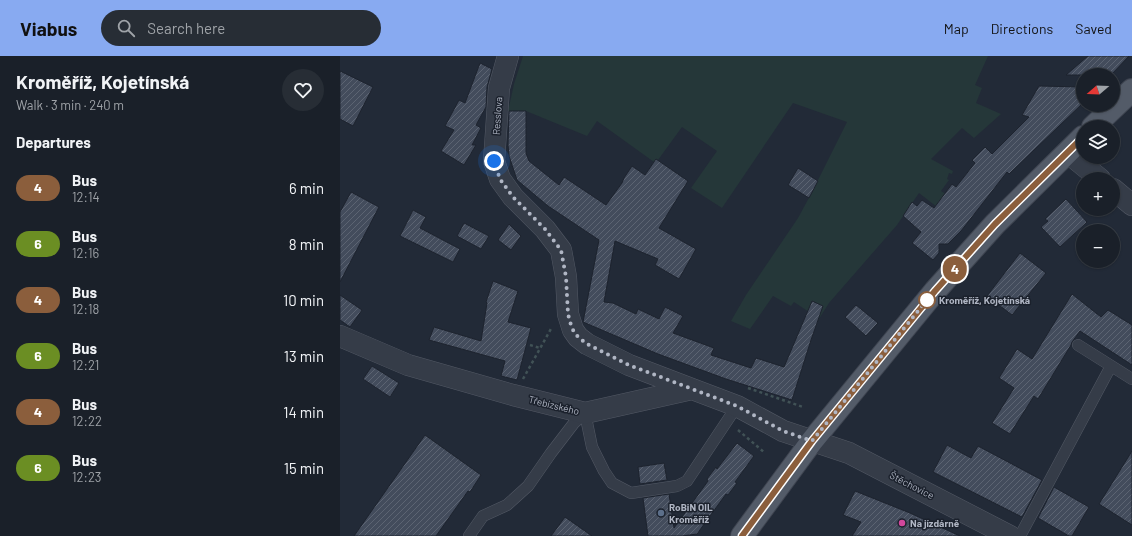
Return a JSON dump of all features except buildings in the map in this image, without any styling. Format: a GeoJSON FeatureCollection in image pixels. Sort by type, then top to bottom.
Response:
{"type":"FeatureCollection","features":[{"type":"Feature","properties":{"kind":"main road"},"geometry":{"type":"LineString","coordinates":[[1100,120],[1132,90]]}},
{"type":"Feature","properties":{"kind":"main road"},"geometry":{"type":"LineString","coordinates":[[742,536],[812,441],[935,291],[995,224],[1076,144]]}},
{"type":"Feature","properties":{"kind":"street","name":"Resslova"},"geometry":{"type":"LineString","coordinates":[[508,56],[499,88],[494,161],[500,179],[513,197],[545,229],[561,250],[566,277],[568,314],[573,330],[578,337],[587,344],[629,365],[692,389]]}},
{"type":"Feature","properties":{"kind":"street"},"geometry":{"type":"LineString","coordinates":[[1067,152],[1091,172]]}},
{"type":"Feature","properties":{"kind":"street"},"geometry":{"type":"LineString","coordinates":[[1120,195],[1132,204]]}},
{"type":"Feature","properties":{"kind":"street","name":"Třebízského"},"geometry":{"type":"LineString","coordinates":[[340,336],[408,365],[513,395],[585,413],[692,389]]}},
{"type":"Feature","properties":{"kind":"street"},"geometry":{"type":"LineString","coordinates":[[692,389],[732,414],[812,441]]}},
{"type":"Feature","properties":{"kind":"street","name":"Štěchovice"},"geometry":{"type":"LineString","coordinates":[[812,441],[849,453],[1010,536]]}},
{"type":"Feature","properties":{"kind":"lane"},"geometry":{"type":"LineString","coordinates":[[1078,345],[1132,379]]}},
{"type":"Feature","properties":{"kind":"lane"},"geometry":{"type":"LineString","coordinates":[[1020,536],[1111,366]]}},
{"type":"Feature","properties":{"kind":"lane"},"geometry":{"type":"LineString","coordinates":[[585,413],[592,447],[604,471],[612,483],[631,493],[677,486],[687,481],[732,414]]}},
{"type":"Feature","properties":{"kind":"lane"},"geometry":{"type":"LineString","coordinates":[[469,536],[483,516],[507,504],[528,486],[574,423],[585,413]]}},
{"type":"Feature","properties":{"kind":"path"},"geometry":{"type":"LineString","coordinates":[[522,379],[555,322]]}},
{"type":"Feature","properties":{"kind":"path"},"geometry":{"type":"LineString","coordinates":[[530,345],[540,348]]}},
{"type":"Feature","properties":{"kind":"path"},"geometry":{"type":"LineString","coordinates":[[743,386],[802,407]]}},
{"type":"Feature","properties":{"kind":"path"},"geometry":{"type":"LineString","coordinates":[[732,414],[736,428],[765,454]]}},
{"type":"Feature","properties":{"kind":"shaded area"},"geometry":{"type":"Polygon","coordinates":[[[523,56],[988,56],[975,85],[982,88],[976,103],[1001,114],[974,138],[962,128],[931,159],[953,171],[952,174],[949,173],[947,179],[949,180],[941,191],[947,195],[937,207],[919,193],[897,225],[829,303],[817,322],[809,312],[794,302],[791,306],[773,296],[750,329],[731,321],[746,295],[798,218],[847,122],[793,103],[722,208],[691,188],[717,151],[682,127],[658,160],[656,159],[654,162],[597,121],[587,136],[526,111],[508,111],[514,84],[523,56]]]}},
{"type":"Feature","properties":{"kind":"bus line","name":"4"},"geometry":{"type":"LineString","coordinates":[[742,536],[812,441],[935,291],[995,224],[1076,144]]}},
{"type":"Feature","properties":{"kind":"place","name":"Kroměříž, Kojetínská"},"geometry":{"type":"Point","coordinates":[927,300]}},
{"type":"Feature","properties":{"kind":"place","name":"RoBiN OIL Kroměříž"},"geometry":{"type":"Point","coordinates":[661,513]}},
{"type":"Feature","properties":{"kind":"place","name":"Na jízdárně"},"geometry":{"type":"Point","coordinates":[902,523]}},
{"type":"Feature","properties":{"kind":"route"},"geometry":{"type":"LineString","coordinates":[[494,161],[500,179],[513,197],[545,229],[561,250],[566,277],[568,314],[573,330],[578,337],[587,344],[629,365],[737,406],[783,431],[812,441],[927,300]]}}]}
